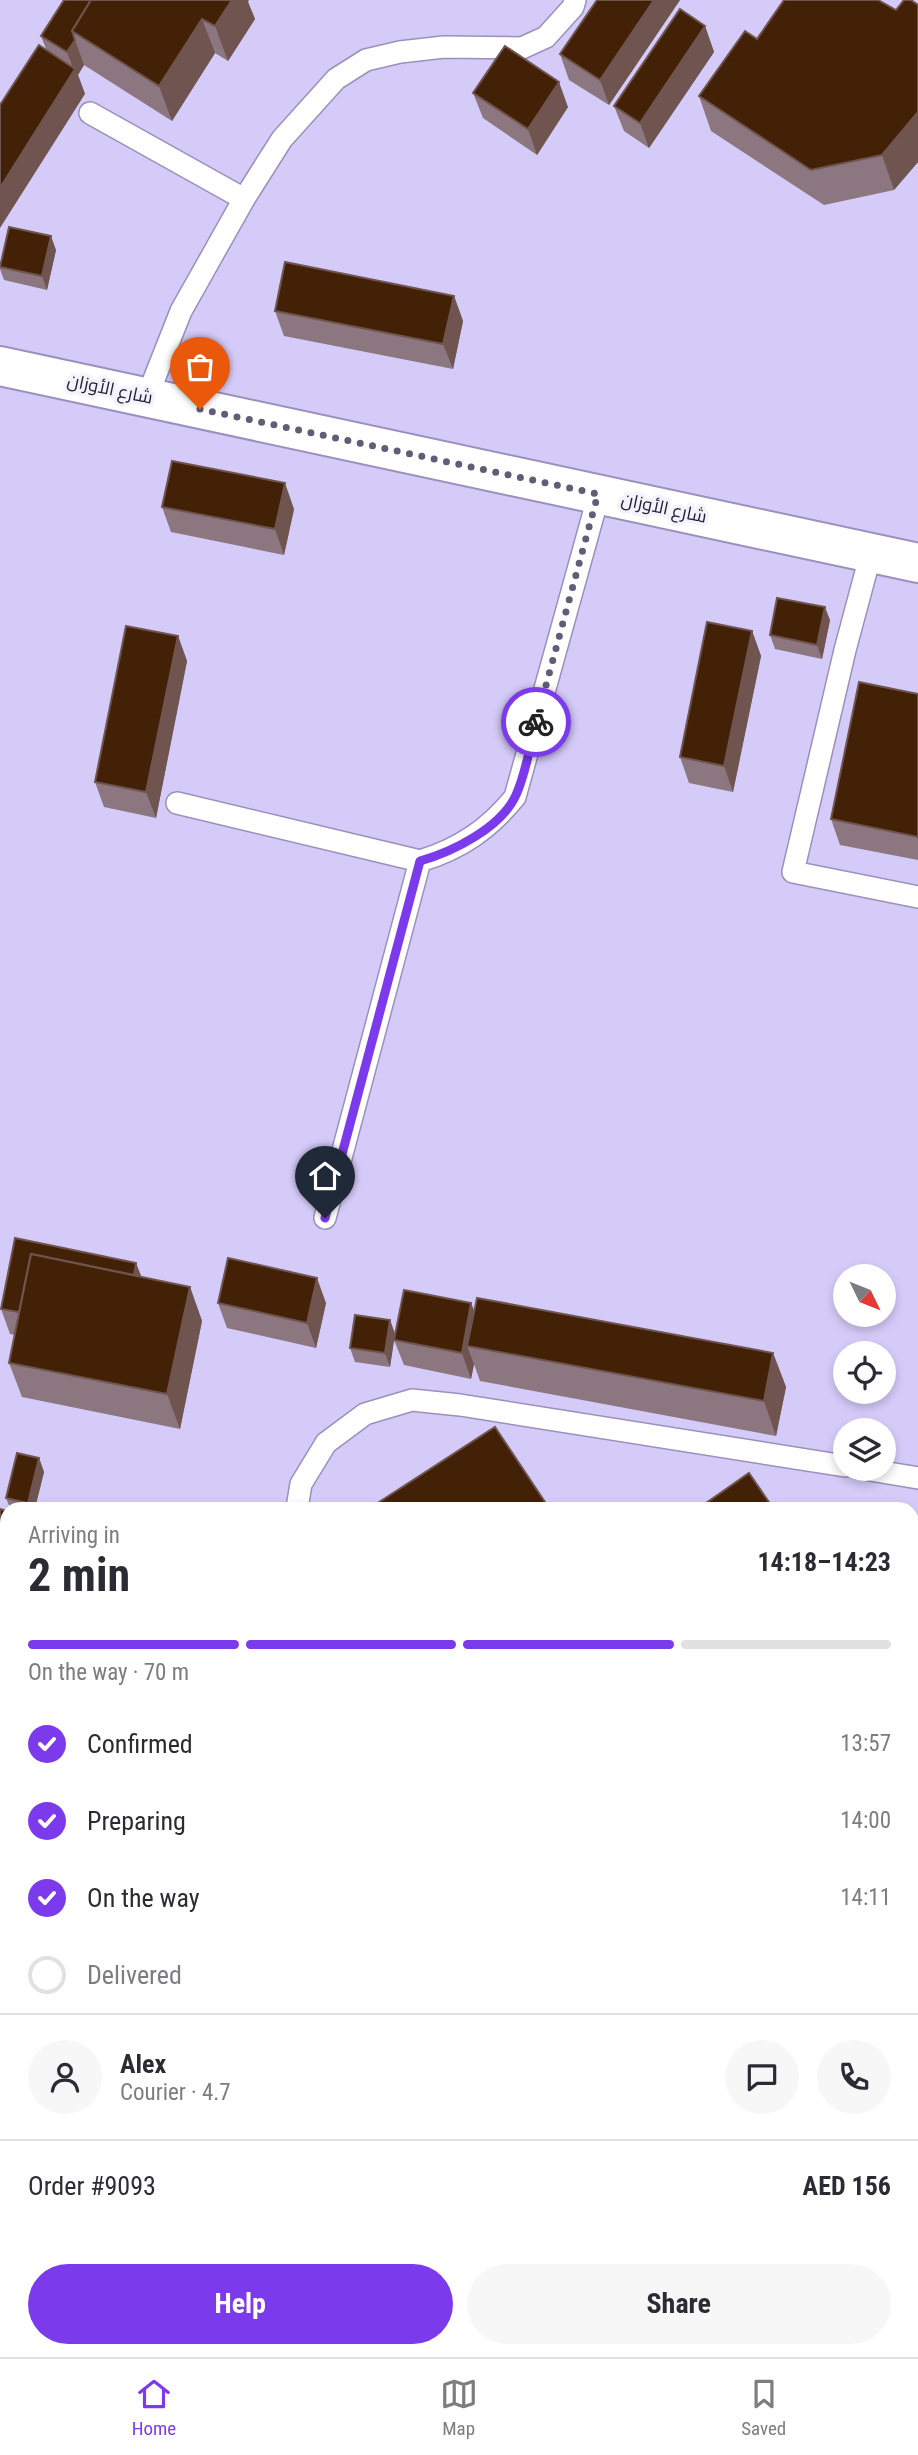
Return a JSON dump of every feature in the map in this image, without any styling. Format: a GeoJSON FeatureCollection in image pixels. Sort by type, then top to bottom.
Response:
{"type":"FeatureCollection","features":[{"type":"Feature","properties":{"kind":"street","name":"شارع الأوزان"},"geometry":{"type":"LineString","coordinates":[[0,366],[918,563]]}},
{"type":"Feature","properties":{"kind":"lane"},"geometry":{"type":"LineString","coordinates":[[147,397],[181,312],[244,199],[282,139],[336,79],[366,60],[444,47],[522,48],[546,37],[573,7],[575,0]]}},
{"type":"Feature","properties":{"kind":"lane"},"geometry":{"type":"LineString","coordinates":[[90,113],[244,199]]}},
{"type":"Feature","properties":{"kind":"lane"},"geometry":{"type":"LineString","coordinates":[[177,803],[420,861],[444,854],[474,837],[499,817],[515,797],[598,494]]}},
{"type":"Feature","properties":{"kind":"lane"},"geometry":{"type":"LineString","coordinates":[[871,552],[793,872],[918,897]]}},
{"type":"Feature","properties":{"kind":"lane"},"geometry":{"type":"LineString","coordinates":[[325,1218],[420,861]]}},
{"type":"Feature","properties":{"kind":"lane"},"geometry":{"type":"LineString","coordinates":[[298,1502],[301,1485],[326,1443],[365,1414],[411,1400],[460,1405],[833,1464]]}},
{"type":"Feature","properties":{"kind":"lane"},"geometry":{"type":"LineString","coordinates":[[896,1474],[918,1478]]}},
{"type":"Feature","properties":{"kind":"building"},"geometry":{"type":"Polygon","coordinates":[[[64,0],[91,0],[72,31],[75,40],[67,52],[41,36],[64,0]]]}},
{"type":"Feature","properties":{"kind":"building"},"geometry":{"type":"Polygon","coordinates":[[[91,0],[232,0],[215,26],[202,19],[159,86],[72,31],[91,0]]]}},
{"type":"Feature","properties":{"kind":"building"},"geometry":{"type":"Polygon","coordinates":[[[597,0],[654,0],[600,80],[560,54],[597,0]]]}},
{"type":"Feature","properties":{"kind":"building"},"geometry":{"type":"Polygon","coordinates":[[[784,0],[878,0],[896,10],[904,0],[911,0],[918,5],[918,112],[882,155],[811,170],[699,96],[745,31],[757,39],[784,0]]]}},
{"type":"Feature","properties":{"kind":"building"},"geometry":{"type":"Polygon","coordinates":[[[680,9],[705,26],[640,123],[614,106],[680,9]]]}},
{"type":"Feature","properties":{"kind":"building"},"geometry":{"type":"Polygon","coordinates":[[[39,45],[75,69],[0,188],[0,105],[39,45]]]}},
{"type":"Feature","properties":{"kind":"building"},"geometry":{"type":"Polygon","coordinates":[[[505,46],[559,82],[528,129],[473,93],[505,46]]]}},
{"type":"Feature","properties":{"kind":"building"},"geometry":{"type":"Polygon","coordinates":[[[9,227],[51,236],[42,276],[0,267],[9,227]]]}},
{"type":"Feature","properties":{"kind":"building"},"geometry":{"type":"Polygon","coordinates":[[[285,262],[454,296],[443,344],[275,311],[285,262]]]}},
{"type":"Feature","properties":{"kind":"building"},"geometry":{"type":"Polygon","coordinates":[[[172,461],[285,483],[275,529],[162,507],[172,461]]]}},
{"type":"Feature","properties":{"kind":"building"},"geometry":{"type":"Polygon","coordinates":[[[777,598],[825,607],[817,645],[770,635],[777,598]]]}},
{"type":"Feature","properties":{"kind":"building"},"geometry":{"type":"Polygon","coordinates":[[[707,622],[752,631],[724,766],[680,757],[707,622]]]}},
{"type":"Feature","properties":{"kind":"building"},"geometry":{"type":"Polygon","coordinates":[[[126,626],[178,636],[146,792],[95,782],[126,626]]]}},
{"type":"Feature","properties":{"kind":"building"},"geometry":{"type":"Polygon","coordinates":[[[859,682],[918,694],[918,837],[831,819],[859,682]]]}},
{"type":"Feature","properties":{"kind":"building"},"geometry":{"type":"Polygon","coordinates":[[[15,1238],[136,1263],[134,1275],[31,1254],[19,1312],[1,1309],[15,1238]]]}},
{"type":"Feature","properties":{"kind":"building"},"geometry":{"type":"Polygon","coordinates":[[[31,1254],[190,1287],[167,1394],[9,1363],[31,1254]]]}},
{"type":"Feature","properties":{"kind":"building"},"geometry":{"type":"Polygon","coordinates":[[[228,1258],[317,1278],[307,1323],[218,1303],[228,1258]]]}},
{"type":"Feature","properties":{"kind":"building"},"geometry":{"type":"Polygon","coordinates":[[[404,1290],[471,1303],[462,1353],[394,1340],[404,1290]]]}},
{"type":"Feature","properties":{"kind":"building"},"geometry":{"type":"Polygon","coordinates":[[[477,1298],[773,1353],[764,1401],[467,1346],[477,1298]]]}},
{"type":"Feature","properties":{"kind":"building"},"geometry":{"type":"Polygon","coordinates":[[[355,1315],[390,1320],[385,1353],[350,1348],[355,1315]]]}},
{"type":"Feature","properties":{"kind":"building"},"geometry":{"type":"Polygon","coordinates":[[[495,1427],[545,1502],[379,1502],[495,1427]]]}},
{"type":"Feature","properties":{"kind":"building"},"geometry":{"type":"Polygon","coordinates":[[[17,1453],[39,1458],[28,1502],[6,1498],[17,1453]]]}},
{"type":"Feature","properties":{"kind":"building"},"geometry":{"type":"Polygon","coordinates":[[[749,1473],[769,1502],[708,1502],[749,1473]]]}},
{"type":"Feature","properties":{"kind":"way so far"},"geometry":{"type":"LineString","coordinates":[[200,409],[598,494],[536,722]]}},
{"type":"Feature","properties":{"kind":"route"},"geometry":{"type":"LineString","coordinates":[[325,1218],[420,861],[444,854],[474,837],[499,817],[515,797],[536,722]]}}]}
